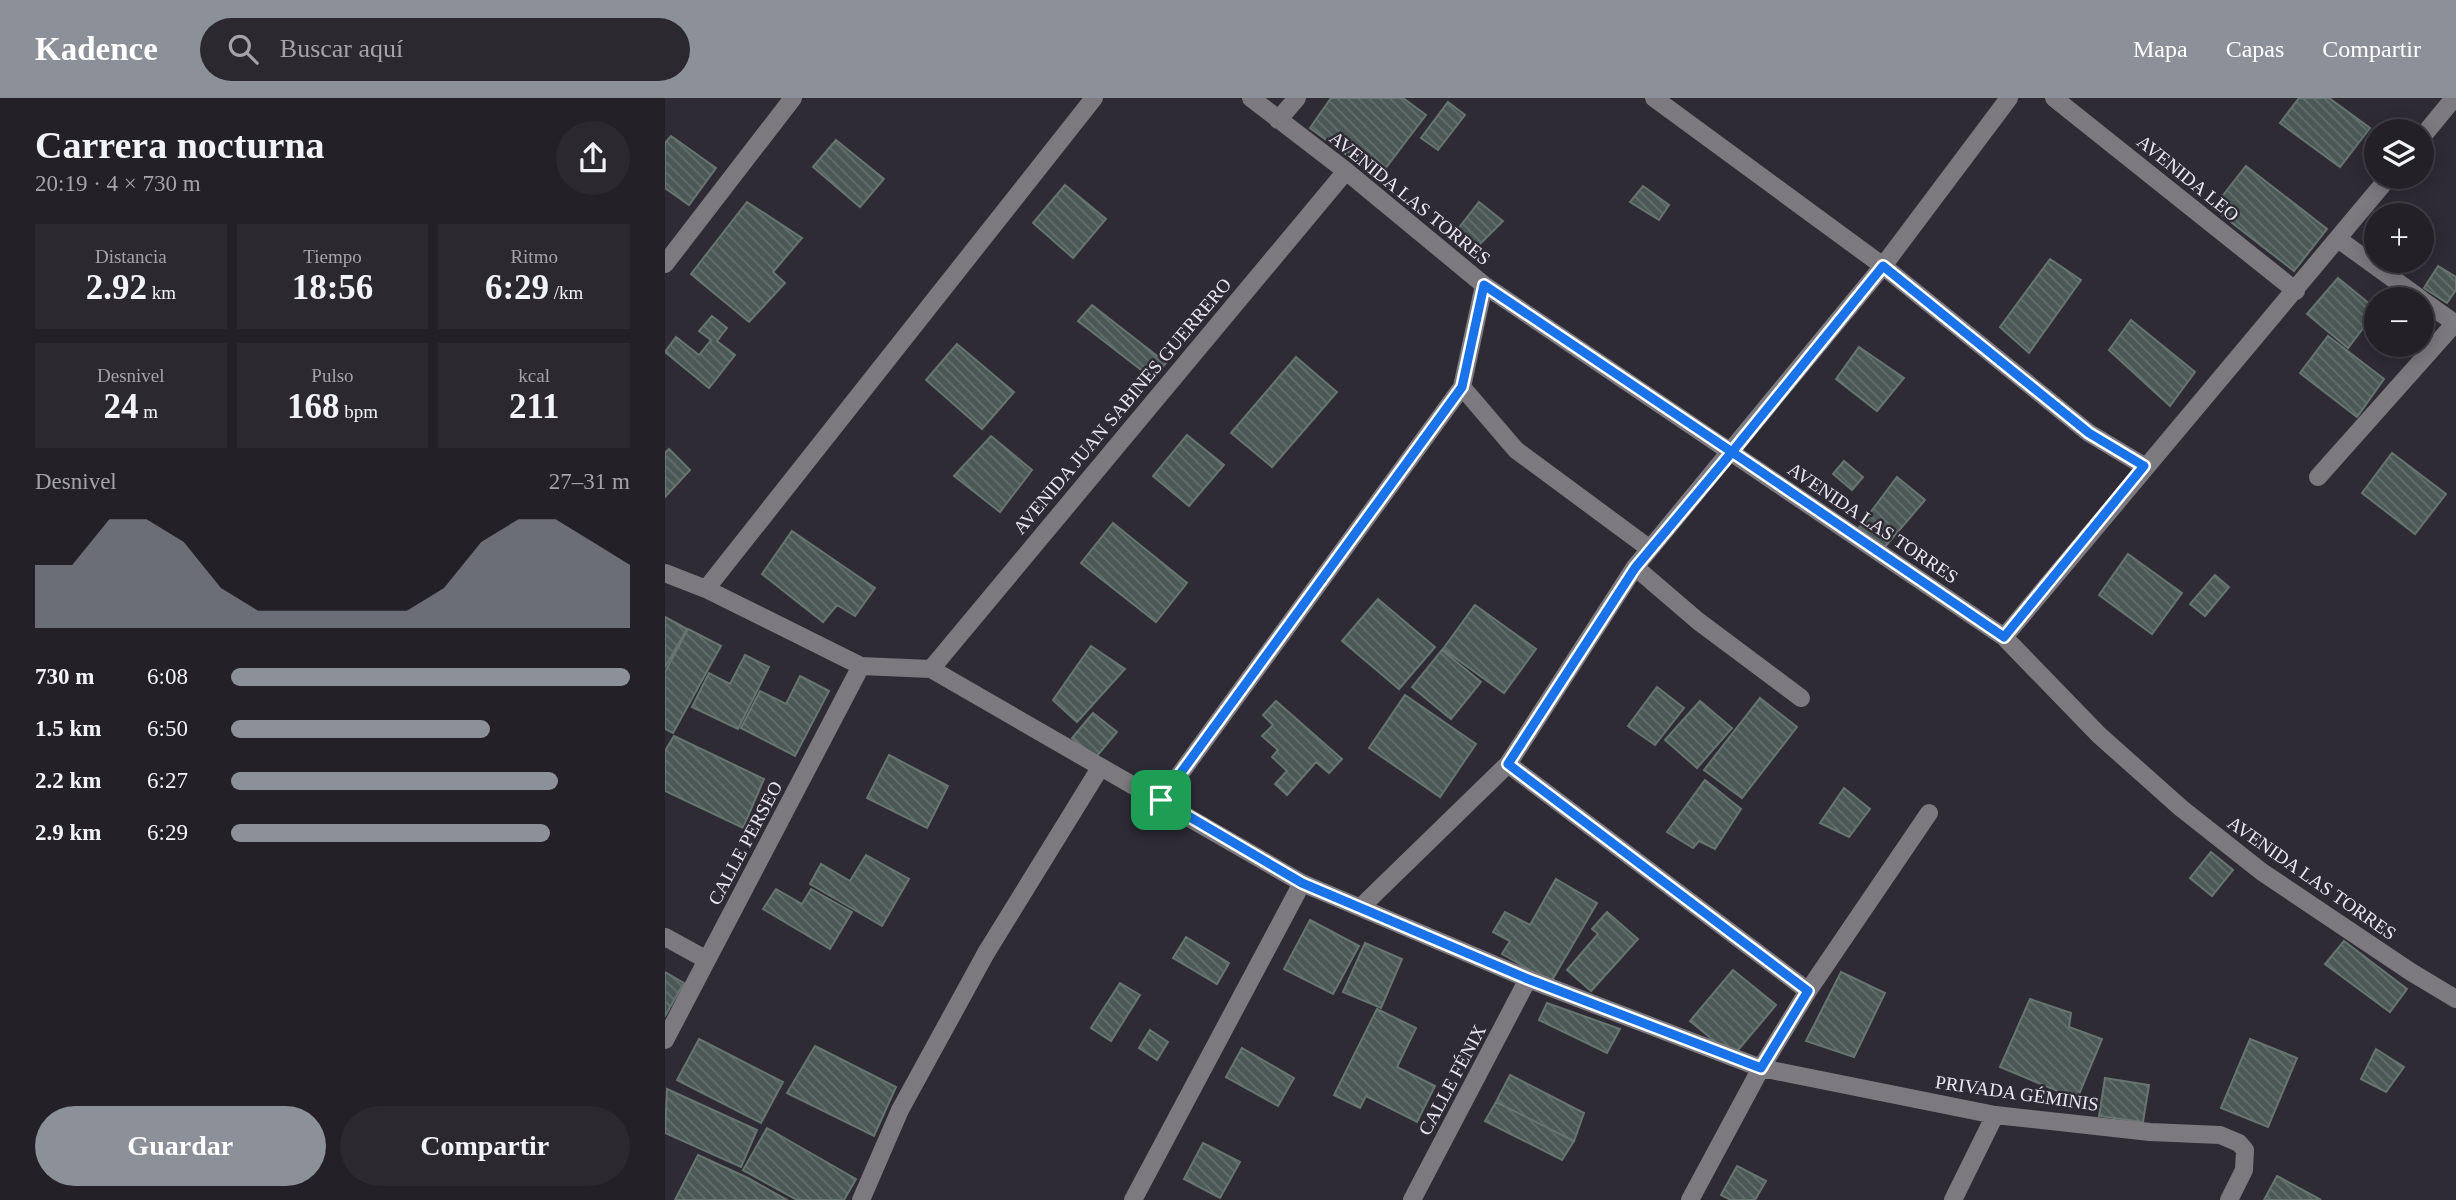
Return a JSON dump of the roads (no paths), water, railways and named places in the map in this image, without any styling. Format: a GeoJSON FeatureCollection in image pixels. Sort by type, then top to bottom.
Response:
{"type":"FeatureCollection","features":[{"type":"Feature","properties":{"kind":"street"},"geometry":{"type":"LineString","coordinates":[[665,264],[793,98]]}},
{"type":"Feature","properties":{"kind":"street"},"geometry":{"type":"LineString","coordinates":[[706,589],[1094,98]]}},
{"type":"Feature","properties":{"kind":"street","name":"AVENIDA LAS TORRES"},"geometry":{"type":"LineString","coordinates":[[1251,98],[1346,171],[1484,285],[2004,637],[2099,735],[2181,808],[2262,872],[2456,999]]}},
{"type":"Feature","properties":{"kind":"street"},"geometry":{"type":"LineString","coordinates":[[1279,120],[1297,98]]}},
{"type":"Feature","properties":{"kind":"street"},"geometry":{"type":"LineString","coordinates":[[1654,98],[1883,266],[2089,433],[2144,466]]}},
{"type":"Feature","properties":{"kind":"street"},"geometry":{"type":"LineString","coordinates":[[1362,906],[1508,764],[1635,568],[1883,266],[2009,98]]}},
{"type":"Feature","properties":{"kind":"street","name":"AVENIDA LEO"},"geometry":{"type":"LineString","coordinates":[[2054,98],[2295,291]]}},
{"type":"Feature","properties":{"kind":"street"},"geometry":{"type":"LineString","coordinates":[[2434,122],[2454,98]]}},
{"type":"Feature","properties":{"kind":"street","name":"AVENIDA JUAN SABINES GUERRERO"},"geometry":{"type":"LineString","coordinates":[[931,668],[1346,171]]}},
{"type":"Feature","properties":{"kind":"street"},"geometry":{"type":"LineString","coordinates":[[2004,637],[2144,466],[2379,189]]}},
{"type":"Feature","properties":{"kind":"street"},"geometry":{"type":"LineString","coordinates":[[2337,239],[2404,287]]}},
{"type":"Feature","properties":{"kind":"street"},"geometry":{"type":"LineString","coordinates":[[1161,800],[1462,387],[1484,285]]}},
{"type":"Feature","properties":{"kind":"street"},"geometry":{"type":"LineString","coordinates":[[2318,477],[2456,323],[2434,308]]}},
{"type":"Feature","properties":{"kind":"street"},"geometry":{"type":"LineString","coordinates":[[1462,387],[1516,450],[1650,549]]}},
{"type":"Feature","properties":{"kind":"street"},"geometry":{"type":"LineString","coordinates":[[1635,568],[1698,621],[1801,698]]}},
{"type":"Feature","properties":{"kind":"street"},"geometry":{"type":"LineString","coordinates":[[665,573],[706,589],[861,666],[931,668]]}},
{"type":"Feature","properties":{"kind":"street","name":"CALLE PERSEO"},"geometry":{"type":"LineString","coordinates":[[665,1040],[861,666]]}},
{"type":"Feature","properties":{"kind":"street","name":"PRIVADA GÉMINIS"},"geometry":{"type":"LineString","coordinates":[[931,668],[1302,883],[1362,906],[1528,979],[1761,1068],[1994,1115],[2150,1132],[2220,1135],[2239,1143],[2245,1150],[2244,1170],[2229,1200]]}},
{"type":"Feature","properties":{"kind":"street"},"geometry":{"type":"LineString","coordinates":[[1508,764],[1808,991]]}},
{"type":"Feature","properties":{"kind":"street"},"geometry":{"type":"LineString","coordinates":[[861,1200],[900,1110],[986,953],[1100,768]]}},
{"type":"Feature","properties":{"kind":"street"},"geometry":{"type":"LineString","coordinates":[[1690,1200],[1761,1068],[1808,991],[1929,813]]}},
{"type":"Feature","properties":{"kind":"street"},"geometry":{"type":"LineString","coordinates":[[1133,1200],[1302,883]]}},
{"type":"Feature","properties":{"kind":"street"},"geometry":{"type":"LineString","coordinates":[[665,937],[708,960]]}},
{"type":"Feature","properties":{"kind":"street","name":"CALLE FÉNIX"},"geometry":{"type":"LineString","coordinates":[[1412,1200],[1528,979]]}},
{"type":"Feature","properties":{"kind":"street"},"geometry":{"type":"LineString","coordinates":[[1953,1200],[1994,1115]]}}]}
